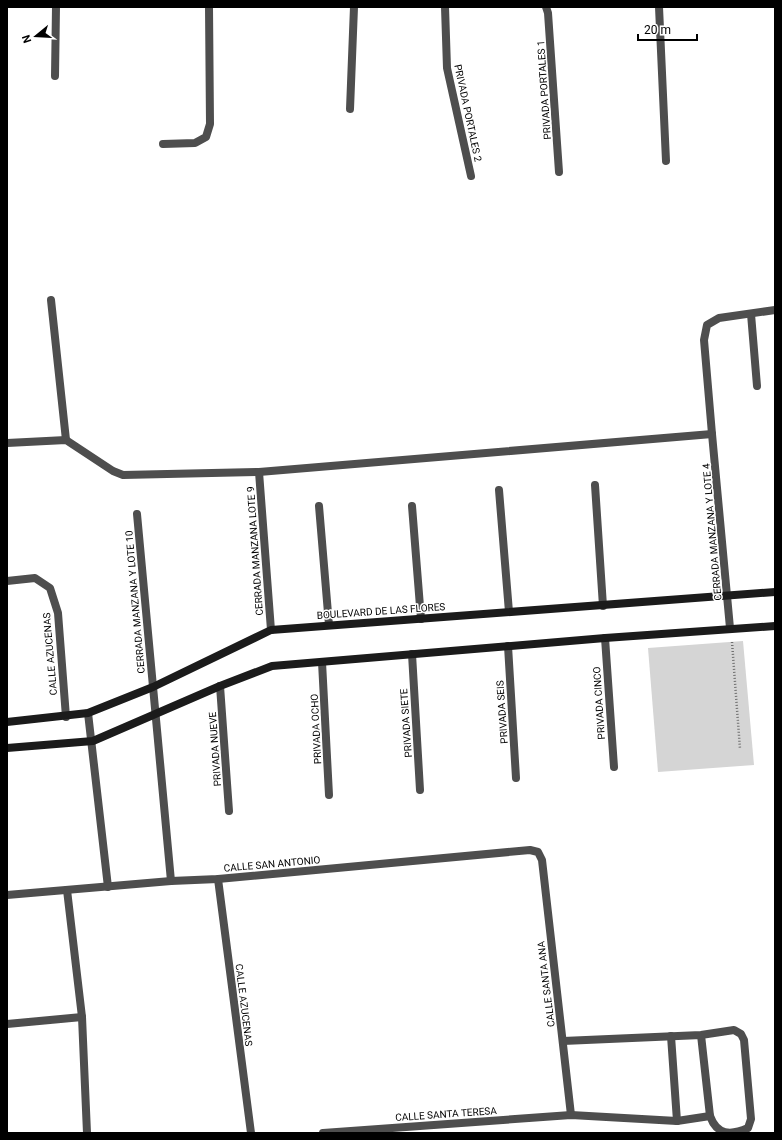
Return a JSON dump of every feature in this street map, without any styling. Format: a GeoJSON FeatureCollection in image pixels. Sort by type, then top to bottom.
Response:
{"type":"FeatureCollection","features":[{"type":"Feature","properties":{"kind":"street"},"geometry":{"type":"LineString","coordinates":[[55,76],[56,7]]}},
{"type":"Feature","properties":{"kind":"street"},"geometry":{"type":"LineString","coordinates":[[163,144],[195,143],[206,138],[210,124],[209,7]]}},
{"type":"Feature","properties":{"kind":"street"},"geometry":{"type":"LineString","coordinates":[[350,109],[354,7]]}},
{"type":"Feature","properties":{"kind":"street","name":"PRIVADA PORTALES 2"},"geometry":{"type":"LineString","coordinates":[[445,7],[447,68],[471,176]]}},
{"type":"Feature","properties":{"kind":"street","name":"PRIVADA PORTALES 1"},"geometry":{"type":"LineString","coordinates":[[546,7],[548,13],[560,172]]}},
{"type":"Feature","properties":{"kind":"street"},"geometry":{"type":"LineString","coordinates":[[659,7],[666,162]]}},
{"type":"Feature","properties":{"kind":"street"},"geometry":{"type":"LineString","coordinates":[[51,300],[66,440]]}},
{"type":"Feature","properties":{"kind":"street","name":"CERRADA MANZANA Y LOTE 4"},"geometry":{"type":"LineString","coordinates":[[730,628],[704,340],[707,325],[719,318],[775,310]]}},
{"type":"Feature","properties":{"kind":"street"},"geometry":{"type":"LineString","coordinates":[[751,314],[757,386]]}},
{"type":"Feature","properties":{"kind":"street"},"geometry":{"type":"LineString","coordinates":[[7,444],[66,440],[113,471],[123,475],[259,472],[712,434]]}},
{"type":"Feature","properties":{"kind":"street","name":"CERRADA MANZANA LOTE 9"},"geometry":{"type":"LineString","coordinates":[[259,472],[271,630]]}},
{"type":"Feature","properties":{"kind":"street"},"geometry":{"type":"LineString","coordinates":[[595,485],[603,606]]}},
{"type":"Feature","properties":{"kind":"street"},"geometry":{"type":"LineString","coordinates":[[500,490],[510,612]]}},
{"type":"Feature","properties":{"kind":"street"},"geometry":{"type":"LineString","coordinates":[[320,506],[329,625]]}},
{"type":"Feature","properties":{"kind":"street"},"geometry":{"type":"LineString","coordinates":[[412,506],[421,619]]}},
{"type":"Feature","properties":{"kind":"street","name":"CERRADA MANZANA Y LOTE 10"},"geometry":{"type":"LineString","coordinates":[[137,514],[153,687]]}},
{"type":"Feature","properties":{"kind":"street","name":"CALLE AZUCENAS"},"geometry":{"type":"LineString","coordinates":[[7,581],[35,578],[50,588],[58,613],[66,717]]}},
{"type":"Feature","properties":{"kind":"street","name":"BOULEVARD DE LAS FLORES"},"geometry":{"type":"LineString","coordinates":[[7,722],[66,717],[88,713],[153,687],[271,630],[775,592]]}},
{"type":"Feature","properties":{"kind":"street"},"geometry":{"type":"LineString","coordinates":[[7,748],[93,741],[220,686],[272,666],[730,628],[775,626]]}},
{"type":"Feature","properties":{"kind":"street","name":"PRIVADA CINCO"},"geometry":{"type":"LineString","coordinates":[[605,638],[614,767]]}},
{"type":"Feature","properties":{"kind":"street","name":"PRIVADA SEIS"},"geometry":{"type":"LineString","coordinates":[[508,646],[516,778]]}},
{"type":"Feature","properties":{"kind":"street","name":"PRIVADA SIETE"},"geometry":{"type":"LineString","coordinates":[[412,654],[420,790]]}},
{"type":"Feature","properties":{"kind":"street","name":"PRIVADA OCHO"},"geometry":{"type":"LineString","coordinates":[[322,662],[329,795]]}},
{"type":"Feature","properties":{"kind":"street","name":"PRIVADA NUEVE"},"geometry":{"type":"LineString","coordinates":[[220,686],[229,811]]}},
{"type":"Feature","properties":{"kind":"street"},"geometry":{"type":"LineString","coordinates":[[153,687],[171,881]]}},
{"type":"Feature","properties":{"kind":"street"},"geometry":{"type":"LineString","coordinates":[[88,713],[93,741],[108,887]]}},
{"type":"Feature","properties":{"kind":"street","name":"CALLE SAN ANTONIO"},"geometry":{"type":"LineString","coordinates":[[7,895],[171,881],[218,879],[530,850],[538,852]]}},
{"type":"Feature","properties":{"kind":"street","name":"CALLE SANTA ANA"},"geometry":{"type":"LineString","coordinates":[[538,852],[542,860],[571,1115]]}},
{"type":"Feature","properties":{"kind":"street","name":"CALLE AZUCENAS"},"geometry":{"type":"LineString","coordinates":[[218,879],[251,1133]]}},
{"type":"Feature","properties":{"kind":"street"},"geometry":{"type":"LineString","coordinates":[[67,890],[82,1016],[87,1133]]}},
{"type":"Feature","properties":{"kind":"street"},"geometry":{"type":"LineString","coordinates":[[7,1024],[82,1016]]}},
{"type":"Feature","properties":{"kind":"street"},"geometry":{"type":"LineString","coordinates":[[563,1041],[671,1036],[734,1030],[741,1034],[744,1040],[751,1119],[748,1128],[738,1132],[726,1132],[717,1129],[713,1123],[710,1116],[701,1034]]}},
{"type":"Feature","properties":{"kind":"street"},"geometry":{"type":"LineString","coordinates":[[671,1036],[677,1121]]}},
{"type":"Feature","properties":{"kind":"street","name":"CALLE SANTA TERESA"},"geometry":{"type":"LineString","coordinates":[[323,1133],[571,1115],[677,1121],[710,1116]]}},
{"type":"Feature","properties":{"kind":"path"},"geometry":{"type":"LineString","coordinates":[[730,628],[740,749]]}},
{"type":"Feature","properties":{"kind":"shaded area"},"geometry":{"type":"Polygon","coordinates":[[[743,641],[754,765],[658,772],[648,648],[743,641]]]}}]}
